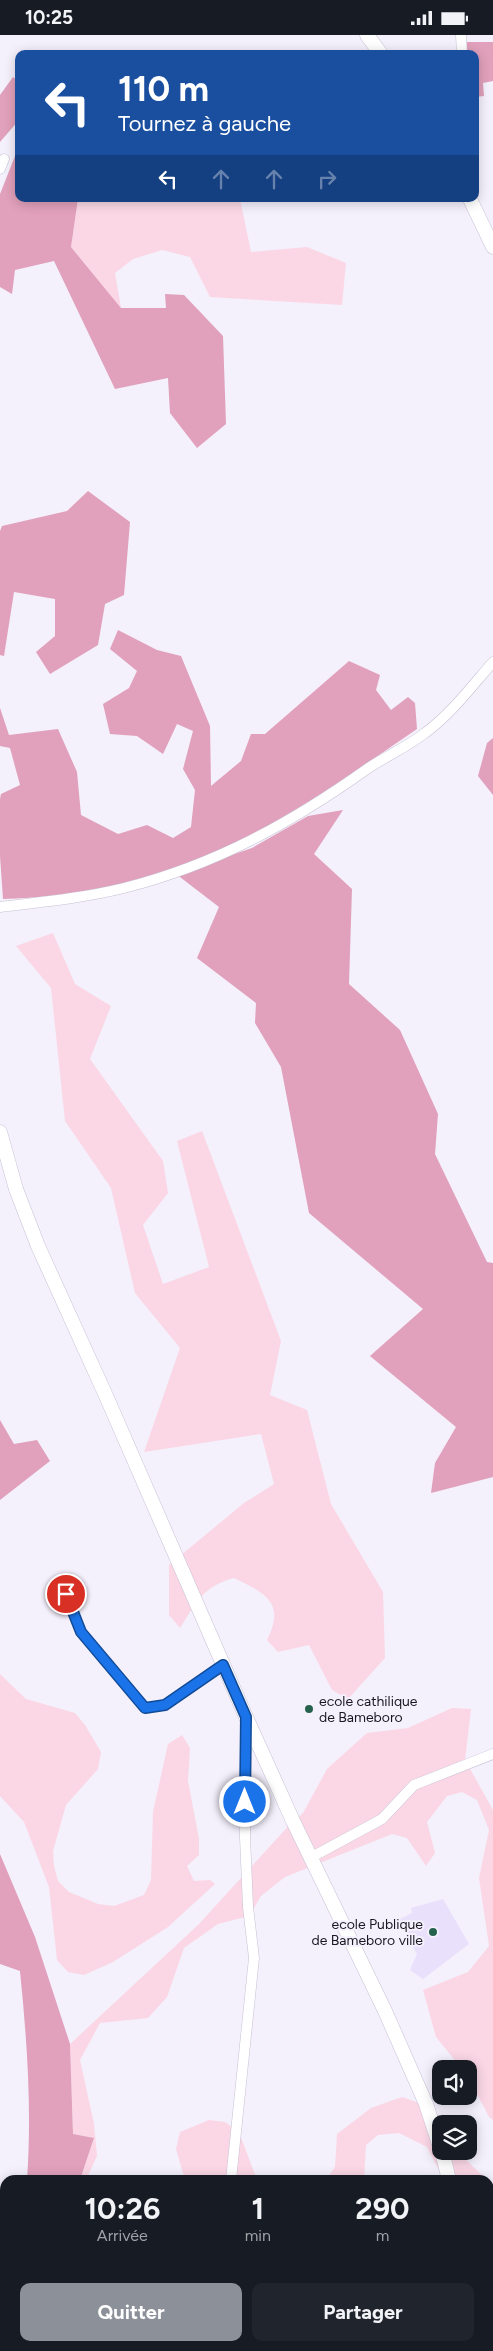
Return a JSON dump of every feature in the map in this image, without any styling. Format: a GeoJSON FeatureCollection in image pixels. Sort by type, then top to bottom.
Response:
{"type":"FeatureCollection","features":[{"type":"Feature","properties":{"kind":"street"},"geometry":{"type":"LineString","coordinates":[[367,35],[378,50]]}},
{"type":"Feature","properties":{"kind":"street"},"geometry":{"type":"LineString","coordinates":[[461,35],[462,50]]}},
{"type":"Feature","properties":{"kind":"street"},"geometry":{"type":"LineString","coordinates":[[471,202],[493,247]]}},
{"type":"Feature","properties":{"kind":"street"},"geometry":{"type":"LineString","coordinates":[[0,907],[78,897],[123,888],[215,858],[253,841],[305,812],[380,760],[424,734],[444,716],[493,662]]}},
{"type":"Feature","properties":{"kind":"street"},"geometry":{"type":"LineString","coordinates":[[0,1133],[16,1189],[30,1227],[246,1717],[310,1858],[385,2011],[426,2104],[432,2123]]}},
{"type":"Feature","properties":{"kind":"street"},"geometry":{"type":"LineString","coordinates":[[66,1594],[81,1632],[145,1708],[165,1705],[223,1665]]}},
{"type":"Feature","properties":{"kind":"street"},"geometry":{"type":"LineString","coordinates":[[232,2175],[254,1958],[248,1907],[245,1837],[246,1717]]}},
{"type":"Feature","properties":{"kind":"street"},"geometry":{"type":"LineString","coordinates":[[310,1858],[382,1819],[414,1785],[493,1754]]}},
{"type":"Feature","properties":{"kind":"street"},"geometry":{"type":"LineString","coordinates":[[443,2160],[448,2175]]}},
{"type":"Feature","properties":{"kind":"shaded area"},"geometry":{"type":"Polygon","coordinates":[[[465,42],[493,42],[493,81],[483,83],[484,96],[479,97],[479,50],[465,50],[465,42]]]}},
{"type":"Feature","properties":{"kind":"shaded area"},"geometry":{"type":"Polygon","coordinates":[[[13,77],[15,79],[15,125],[0,142],[0,95],[13,77]]]}},
{"type":"Feature","properties":{"kind":"shaded area"},"geometry":{"type":"Polygon","coordinates":[[[15,156],[15,202],[78,202],[71,247],[121,308],[166,308],[165,294],[184,295],[223,336],[226,424],[197,448],[170,413],[168,378],[115,389],[54,261],[15,270],[12,294],[0,287],[0,194],[15,156]]]}},
{"type":"Feature","properties":{"kind":"shaded area"},"geometry":{"type":"Polygon","coordinates":[[[78,202],[241,202],[251,252],[307,247],[346,263],[342,305],[210,297],[190,257],[162,250],[133,259],[115,273],[121,308],[71,247],[78,202]]]}},
{"type":"Feature","properties":{"kind":"shaded area"},"geometry":{"type":"Polygon","coordinates":[[[88,491],[130,522],[124,595],[105,604],[98,645],[50,674],[36,652],[55,636],[55,599],[14,592],[4,656],[0,655],[0,531],[2,526],[67,511],[88,491]]]}},
{"type":"Feature","properties":{"kind":"shaded area"},"geometry":{"type":"Polygon","coordinates":[[[118,630],[157,650],[181,656],[210,726],[211,786],[241,761],[251,734],[265,734],[349,661],[380,675],[376,690],[391,710],[408,697],[415,703],[417,729],[298,808],[217,854],[167,872],[112,886],[56,895],[3,899],[0,856],[0,799],[1,794],[20,785],[10,748],[0,746],[0,708],[9,735],[58,729],[77,772],[81,815],[118,834],[147,825],[173,838],[191,827],[195,790],[183,769],[193,731],[177,724],[163,754],[137,736],[110,734],[103,704],[129,688],[137,671],[110,649],[118,630]]]}},
{"type":"Feature","properties":{"kind":"shaded area"},"geometry":{"type":"Polygon","coordinates":[[[493,738],[493,795],[478,776],[487,743],[493,738]]]}},
{"type":"Feature","properties":{"kind":"shaded area"},"geometry":{"type":"Polygon","coordinates":[[[343,810],[314,854],[352,889],[349,984],[400,1030],[438,1114],[435,1154],[487,1262],[493,1263],[493,1477],[431,1493],[435,1463],[456,1427],[370,1356],[423,1309],[309,1213],[281,1067],[255,1023],[256,1003],[197,958],[219,907],[176,874],[252,848],[308,816],[343,810]]]}},
{"type":"Feature","properties":{"kind":"shaded area"},"geometry":{"type":"Polygon","coordinates":[[[53,933],[75,984],[111,1006],[90,1059],[163,1161],[168,1193],[143,1225],[163,1284],[209,1267],[177,1141],[202,1131],[281,1341],[270,1395],[307,1410],[331,1504],[383,1592],[385,1658],[348,1699],[332,1690],[309,1645],[278,1652],[267,1640],[274,1616],[269,1600],[263,1594],[234,1578],[223,1581],[201,1597],[180,1628],[169,1615],[169,1565],[244,1503],[274,1484],[261,1434],[144,1452],[180,1348],[135,1293],[111,1188],[65,1121],[51,988],[16,946],[53,933]]]}},
{"type":"Feature","properties":{"kind":"shaded area"},"geometry":{"type":"Polygon","coordinates":[[[0,1420],[14,1444],[37,1440],[50,1461],[0,1500],[0,1420]]]}},
{"type":"Feature","properties":{"kind":"shaded area"},"geometry":{"type":"Polygon","coordinates":[[[0,1674],[26,1699],[75,1713],[85,1725],[101,1752],[98,1769],[66,1805],[53,1851],[58,1881],[69,1892],[98,1904],[114,1906],[144,1895],[151,1880],[153,1812],[168,1744],[182,1735],[190,1748],[188,1781],[199,1839],[199,1855],[187,1866],[194,1881],[210,1880],[215,1884],[168,1927],[113,1962],[84,1975],[68,1972],[57,1960],[49,1887],[24,1822],[0,1796],[0,1674]]]}},
{"type":"Feature","properties":{"kind":"shaded area"},"geometry":{"type":"Polygon","coordinates":[[[452,1708],[471,1709],[465,1760],[493,1810],[493,2120],[489,2117],[477,2093],[477,2060],[455,2060],[436,2037],[423,1990],[468,1972],[489,1946],[479,1878],[489,1830],[477,1800],[462,1792],[447,1796],[427,1822],[435,1853],[426,1866],[407,1838],[392,1834],[285,1877],[261,1896],[249,1916],[218,1924],[184,1948],[167,1997],[148,2018],[100,2023],[80,2060],[94,2124],[97,2156],[88,2175],[82,2175],[94,2139],[73,2134],[70,2044],[198,1925],[293,1821],[303,1813],[327,1769],[367,1733],[408,1728],[452,1708]]]}},
{"type":"Feature","properties":{"kind":"shaded area"},"geometry":{"type":"Polygon","coordinates":[[[0,1854],[35,1937],[70,2044],[73,2134],[94,2138],[82,2175],[27,2175],[29,2101],[20,1971],[0,1964],[0,1854]]]}},
{"type":"Feature","properties":{"kind":"shaded area","name":"ecole Publique de Bameboro ville"},"geometry":{"type":"Polygon","coordinates":[[[443,1899],[469,1944],[423,1979],[410,1970],[417,1954],[398,1920],[412,1913],[411,1908],[443,1899]]]}},
{"type":"Feature","properties":{"kind":"shaded area"},"geometry":{"type":"Polygon","coordinates":[[[402,2097],[433,2108],[437,2115],[432,2115],[432,2157],[427,2147],[399,2133],[378,2135],[366,2145],[364,2175],[329,2175],[335,2167],[337,2134],[371,2108],[402,2097]]]}},
{"type":"Feature","properties":{"kind":"shaded area"},"geometry":{"type":"Polygon","coordinates":[[[209,2120],[225,2122],[239,2132],[255,2175],[184,2175],[176,2149],[180,2132],[209,2120]]]}},
{"type":"Feature","properties":{"kind":"shaded area"},"geometry":{"type":"Polygon","coordinates":[[[434,2160],[466,2160],[482,2175],[441,2175],[434,2160]]]}},
{"type":"Feature","properties":{"kind":"place","name":"ecole cathilique de Bameboro"},"geometry":{"type":"Point","coordinates":[309,1709]}},
{"type":"Feature","properties":{"kind":"place","name":"ecole Publique de Bameboro ville"},"geometry":{"type":"Point","coordinates":[433,1932]}},
{"type":"Feature","properties":{"kind":"route"},"geometry":{"type":"LineString","coordinates":[[66,1594],[81,1632],[145,1708],[165,1705],[223,1665],[246,1717],[245,1802]]}}]}
